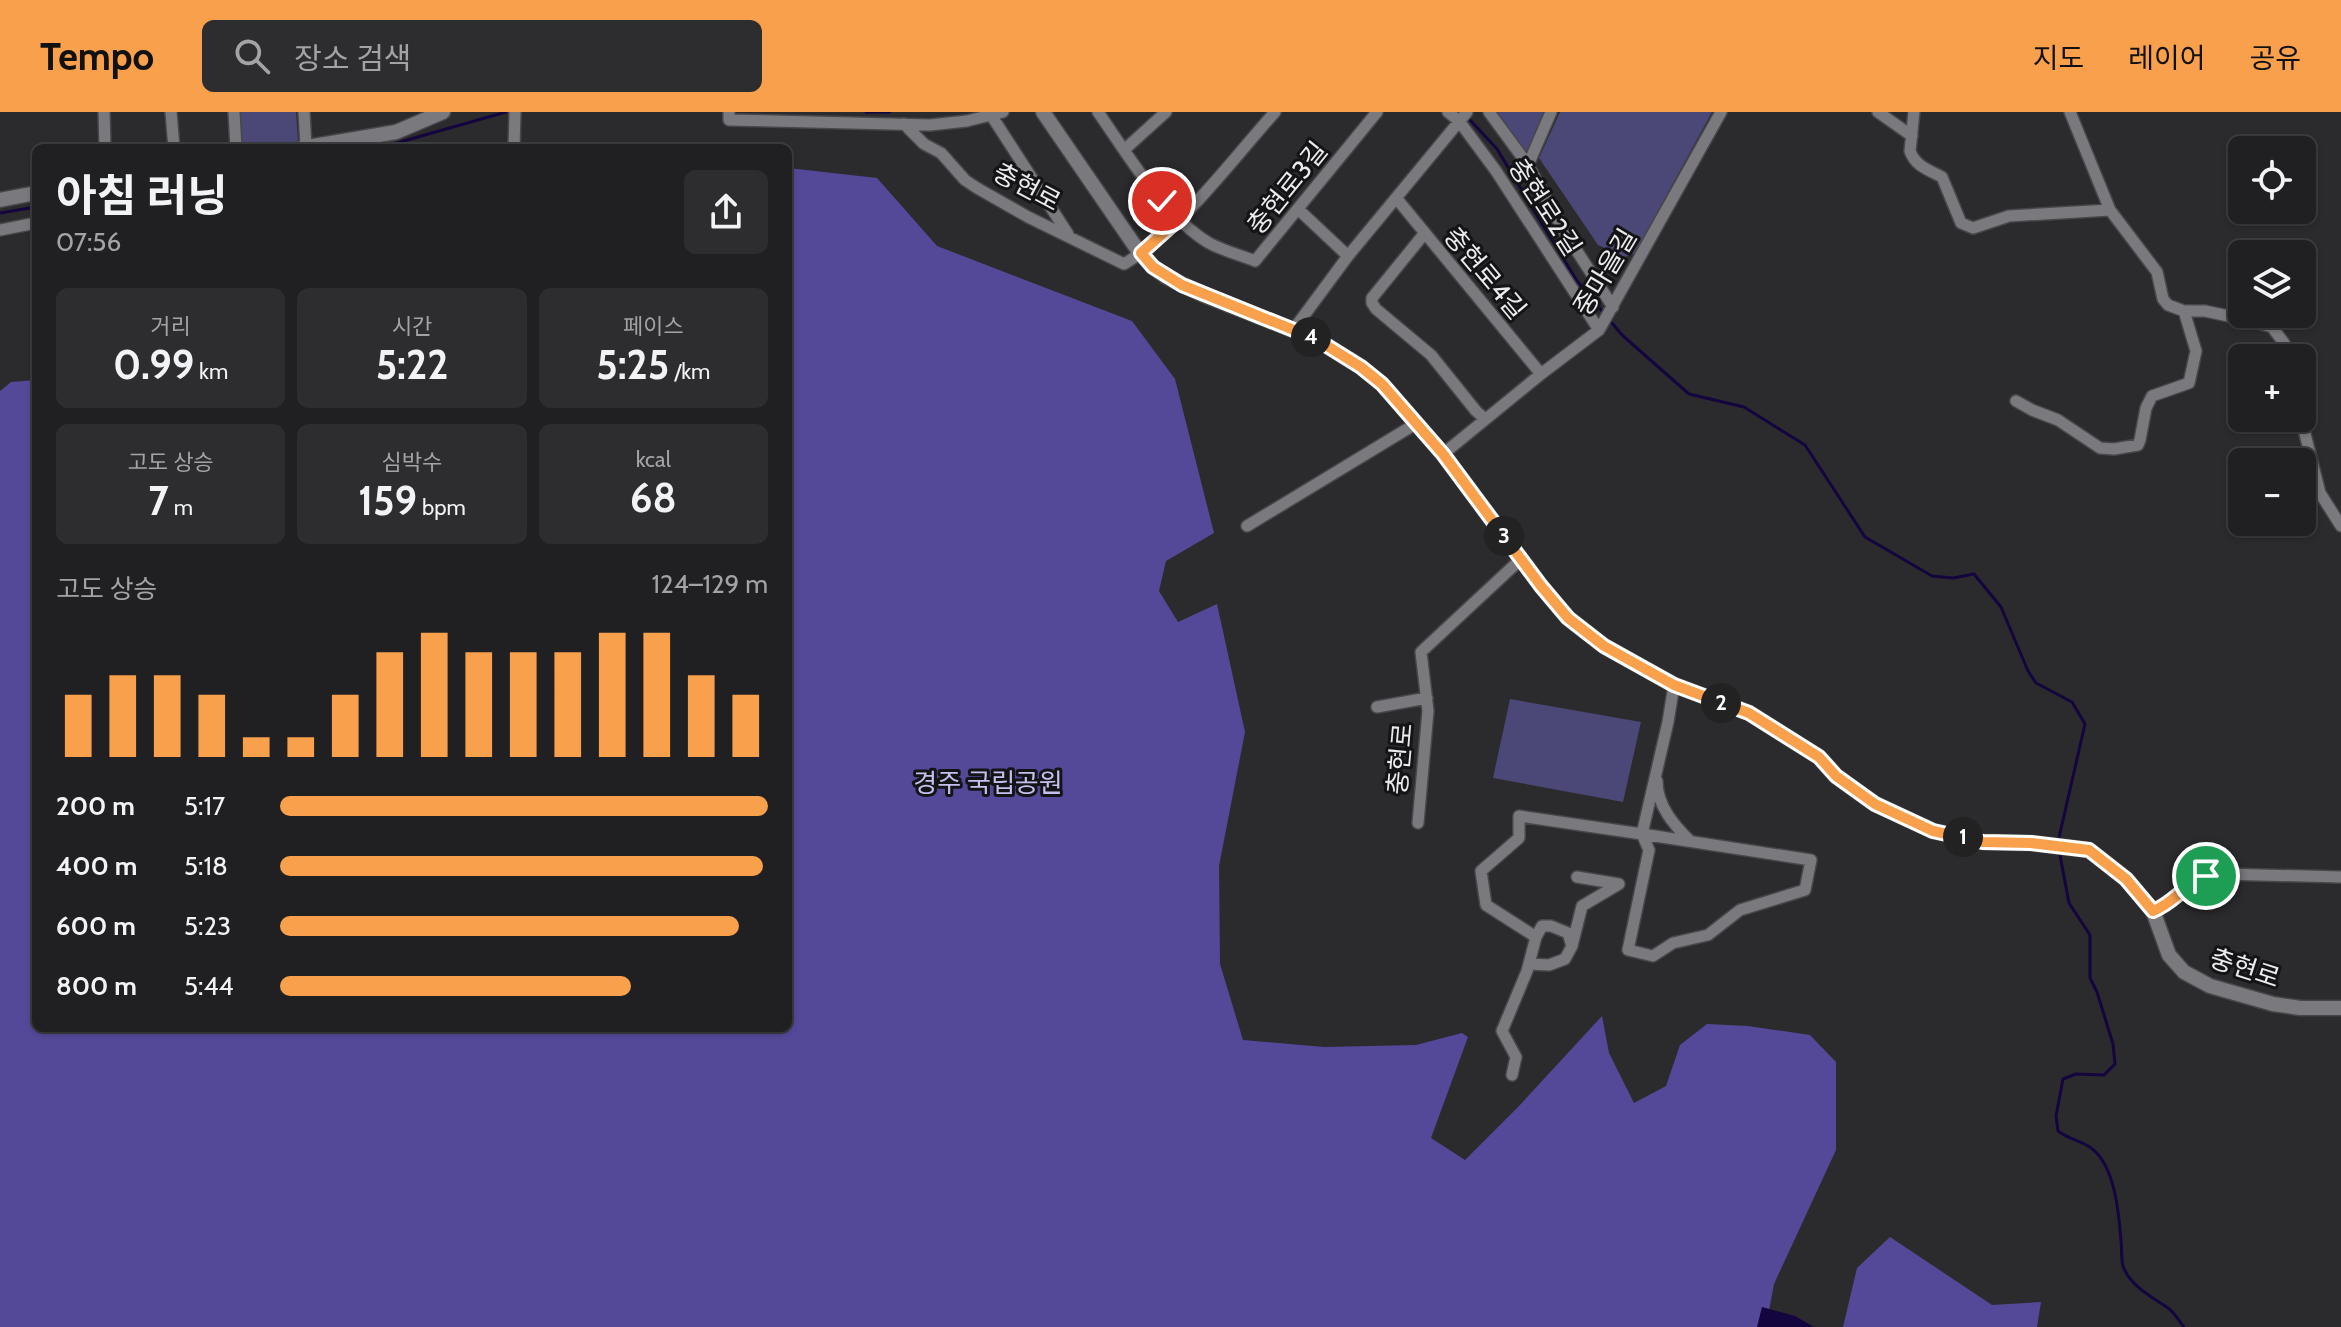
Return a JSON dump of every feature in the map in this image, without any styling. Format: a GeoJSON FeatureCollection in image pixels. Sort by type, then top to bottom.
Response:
{"type":"FeatureCollection","features":[{"type":"Feature","properties":{"kind":"street"},"geometry":{"type":"LineString","coordinates":[[104,112],[105,144]]}},
{"type":"Feature","properties":{"kind":"street"},"geometry":{"type":"LineString","coordinates":[[171,112],[174,144]]}},
{"type":"Feature","properties":{"kind":"street"},"geometry":{"type":"LineString","coordinates":[[234,112],[236,144]]}},
{"type":"Feature","properties":{"kind":"street"},"geometry":{"type":"LineString","coordinates":[[304,112],[304,144]]}},
{"type":"Feature","properties":{"kind":"street"},"geometry":{"type":"LineString","coordinates":[[327,144],[396,132],[443,112]]}},
{"type":"Feature","properties":{"kind":"street"},"geometry":{"type":"LineString","coordinates":[[514,144],[515,112]]}},
{"type":"Feature","properties":{"kind":"street"},"geometry":{"type":"LineString","coordinates":[[729,112],[729,120],[904,124],[950,123],[997,114],[1055,217],[1075,240]]}},
{"type":"Feature","properties":{"kind":"street","name":"충현로"},"geometry":{"type":"LineString","coordinates":[[1043,112],[1153,267],[1182,285],[1316,339],[1382,384],[1443,454],[1568,618],[1604,646],[1674,685],[1749,713],[1819,757],[1836,776],[1875,804],[1933,831],[1983,842],[2058,845],[2089,850],[2126,879],[2153,911],[2169,955],[2184,972],[2210,986],[2273,1004],[2300,1008],[2341,1008]]}},
{"type":"Feature","properties":{"kind":"street","name":"충현로3길"},"geometry":{"type":"LineString","coordinates":[[1098,112],[1162,201],[1207,241],[1255,261],[1377,112]]}},
{"type":"Feature","properties":{"kind":"street"},"geometry":{"type":"LineString","coordinates":[[1124,150],[1166,112]]}},
{"type":"Feature","properties":{"kind":"street"},"geometry":{"type":"LineString","coordinates":[[1141,253],[1180,218],[1275,112]]}},
{"type":"Feature","properties":{"kind":"street","name":"충현로2길"},"geometry":{"type":"LineString","coordinates":[[1448,112],[1463,116],[1599,330]]}},
{"type":"Feature","properties":{"kind":"street"},"geometry":{"type":"LineString","coordinates":[[1489,112],[1528,165],[1564,231],[1613,307]]}},
{"type":"Feature","properties":{"kind":"street"},"geometry":{"type":"LineString","coordinates":[[1528,165],[1551,112]]}},
{"type":"Feature","properties":{"kind":"street","name":"중마을길"},"geometry":{"type":"LineString","coordinates":[[1443,454],[1599,330],[1721,112]]}},
{"type":"Feature","properties":{"kind":"street"},"geometry":{"type":"LineString","coordinates":[[1878,112],[1912,136]]}},
{"type":"Feature","properties":{"kind":"street"},"geometry":{"type":"LineString","coordinates":[[1914,112],[1912,157],[1916,163],[1942,177],[1961,223],[1973,228],[2009,216],[2110,210]]}},
{"type":"Feature","properties":{"kind":"street"},"geometry":{"type":"LineString","coordinates":[[2070,112],[2110,210],[2157,272],[2163,299],[2168,305],[2184,311],[2205,311],[2272,327],[2284,344]]}},
{"type":"Feature","properties":{"kind":"street"},"geometry":{"type":"LineString","coordinates":[[1294,329],[1348,256],[1463,116]]}},
{"type":"Feature","properties":{"kind":"street","name":"충현로"},"geometry":{"type":"LineString","coordinates":[[904,124],[924,144],[941,153],[965,180],[1028,217],[1124,264],[1141,253]]}},
{"type":"Feature","properties":{"kind":"street"},"geometry":{"type":"LineString","coordinates":[[0,200],[32,194]]}},
{"type":"Feature","properties":{"kind":"street","name":"충현로4길"},"geometry":{"type":"LineString","coordinates":[[1397,199],[1541,374]]}},
{"type":"Feature","properties":{"kind":"street"},"geometry":{"type":"LineString","coordinates":[[1298,209],[1348,256]]}},
{"type":"Feature","properties":{"kind":"street"},"geometry":{"type":"LineString","coordinates":[[0,230],[32,224]]}},
{"type":"Feature","properties":{"kind":"street"},"geometry":{"type":"LineString","coordinates":[[1424,234],[1372,298],[1372,303],[1431,355],[1485,419]]}},
{"type":"Feature","properties":{"kind":"street"},"geometry":{"type":"LineString","coordinates":[[2016,401],[2058,420],[2100,448],[2138,445],[2146,408],[2152,396],[2189,383],[2196,351],[2184,311]]}},
{"type":"Feature","properties":{"kind":"street"},"geometry":{"type":"LineString","coordinates":[[1247,526],[1417,423]]}},
{"type":"Feature","properties":{"kind":"street"},"geometry":{"type":"LineString","coordinates":[[2305,432],[2320,493],[2341,526]]}},
{"type":"Feature","properties":{"kind":"street","name":"충현로"},"geometry":{"type":"LineString","coordinates":[[1418,823],[1428,711],[1421,652],[1521,559]]}},
{"type":"Feature","properties":{"kind":"street"},"geometry":{"type":"LineString","coordinates":[[1536,937],[1486,905],[1481,871],[1519,838],[1519,816],[1642,834],[1811,860],[1805,890],[1740,910],[1708,935],[1673,943],[1653,956],[1628,950],[1649,850],[1642,834],[1674,685]]}},
{"type":"Feature","properties":{"kind":"street","name":"충현로"},"geometry":{"type":"LineString","coordinates":[[1377,707],[1427,698]]}},
{"type":"Feature","properties":{"kind":"street"},"geometry":{"type":"LineString","coordinates":[[1658,763],[1657,788],[1669,819],[1691,842]]}},
{"type":"Feature","properties":{"kind":"street"},"geometry":{"type":"LineString","coordinates":[[2153,911],[2165,907],[2183,889],[2206,876],[2341,877]]}},
{"type":"Feature","properties":{"kind":"street"},"geometry":{"type":"LineString","coordinates":[[1529,964],[1549,965],[1565,959],[1572,946],[1582,906],[1619,884],[1577,877]]}},
{"type":"Feature","properties":{"kind":"street"},"geometry":{"type":"LineString","coordinates":[[1512,1075],[1516,1057],[1502,1031],[1529,964],[1536,937],[1542,926],[1560,928],[1568,933],[1572,946]]}},
{"type":"Feature","properties":{"kind":"shaded area"},"geometry":{"type":"Polygon","coordinates":[[[238,112],[296,112],[296,144],[240,144],[238,112]]]}},
{"type":"Feature","properties":{"kind":"shaded area"},"geometry":{"type":"Polygon","coordinates":[[[1494,112],[1546,112],[1528,155],[1494,112]]]}},
{"type":"Feature","properties":{"kind":"shaded area"},"geometry":{"type":"Polygon","coordinates":[[[1560,112],[1712,112],[1635,253],[1625,257],[1598,245],[1539,158],[1560,112]]]}},
{"type":"Feature","properties":{"kind":"shaded area"},"geometry":{"type":"Polygon","coordinates":[[[1510,699],[1641,722],[1623,802],[1493,778],[1510,699]]]}},
{"type":"Feature","properties":{"kind":"shaded area"},"geometry":{"type":"Polygon","coordinates":[[[1762,1307],[1795,1316],[1814,1327],[1757,1327],[1762,1307]]]}},
{"type":"Feature","properties":{"kind":"green space","name":"경주 국립공원"},"geometry":{"type":"Polygon","coordinates":[[[792,168],[877,178],[937,246],[1132,321],[1175,379],[1214,533],[1166,561],[1159,591],[1178,622],[1217,604],[1245,732],[1219,866],[1220,964],[1243,1040],[1324,1047],[1416,1045],[1462,1033],[1468,1037],[1431,1138],[1465,1160],[1602,1016],[1609,1053],[1634,1103],[1666,1086],[1680,1045],[1707,1024],[1810,1035],[1836,1062],[1836,1150],[1774,1284],[1766,1327],[0,1327],[0,391],[11,382],[32,380],[32,1032],[792,1032],[792,168]]]}},
{"type":"Feature","properties":{"kind":"green space"},"geometry":{"type":"Polygon","coordinates":[[[1890,1237],[1992,1305],[2041,1302],[2037,1327],[1843,1327],[1857,1268],[1890,1237]]]}},
{"type":"Feature","properties":{"kind":"waterway"},"geometry":{"type":"LineString","coordinates":[[393,144],[506,112]]}},
{"type":"Feature","properties":{"kind":"waterway"},"geometry":{"type":"LineString","coordinates":[[866,112],[890,112]]}},
{"type":"Feature","properties":{"kind":"waterway"},"geometry":{"type":"LineString","coordinates":[[1470,120],[1497,149],[1577,281],[1602,311]]}},
{"type":"Feature","properties":{"kind":"waterway"},"geometry":{"type":"LineString","coordinates":[[0,213],[32,208]]}},
{"type":"Feature","properties":{"kind":"waterway"},"geometry":{"type":"LineString","coordinates":[[1612,323],[1689,394],[1744,407],[1805,445],[1865,537],[1932,576],[1953,578],[1974,574],[2001,607],[2036,683],[2072,702],[2085,724],[2058,842]]}},
{"type":"Feature","properties":{"kind":"waterway"},"geometry":{"type":"LineString","coordinates":[[2059,850],[2069,903],[2090,935],[2090,978],[2113,1044],[2115,1064],[2104,1075],[2076,1074],[2063,1079],[2056,1116],[2058,1131],[2087,1146],[2106,1166],[2119,1217],[2122,1263],[2126,1273],[2142,1290],[2170,1310],[2184,1327]]}},
{"type":"Feature","properties":{"kind":"route"},"geometry":{"type":"LineString","coordinates":[[1162,201],[1180,218],[1141,253],[1153,267],[1204,295],[1316,339],[1382,384],[1443,454],[1568,618],[1604,646],[1674,685],[1749,713],[1819,757],[1836,776],[1875,804],[1933,831],[1983,842],[2031,843],[2089,850],[2126,879],[2153,911],[2165,907],[2183,889],[2206,876]]}}]}
